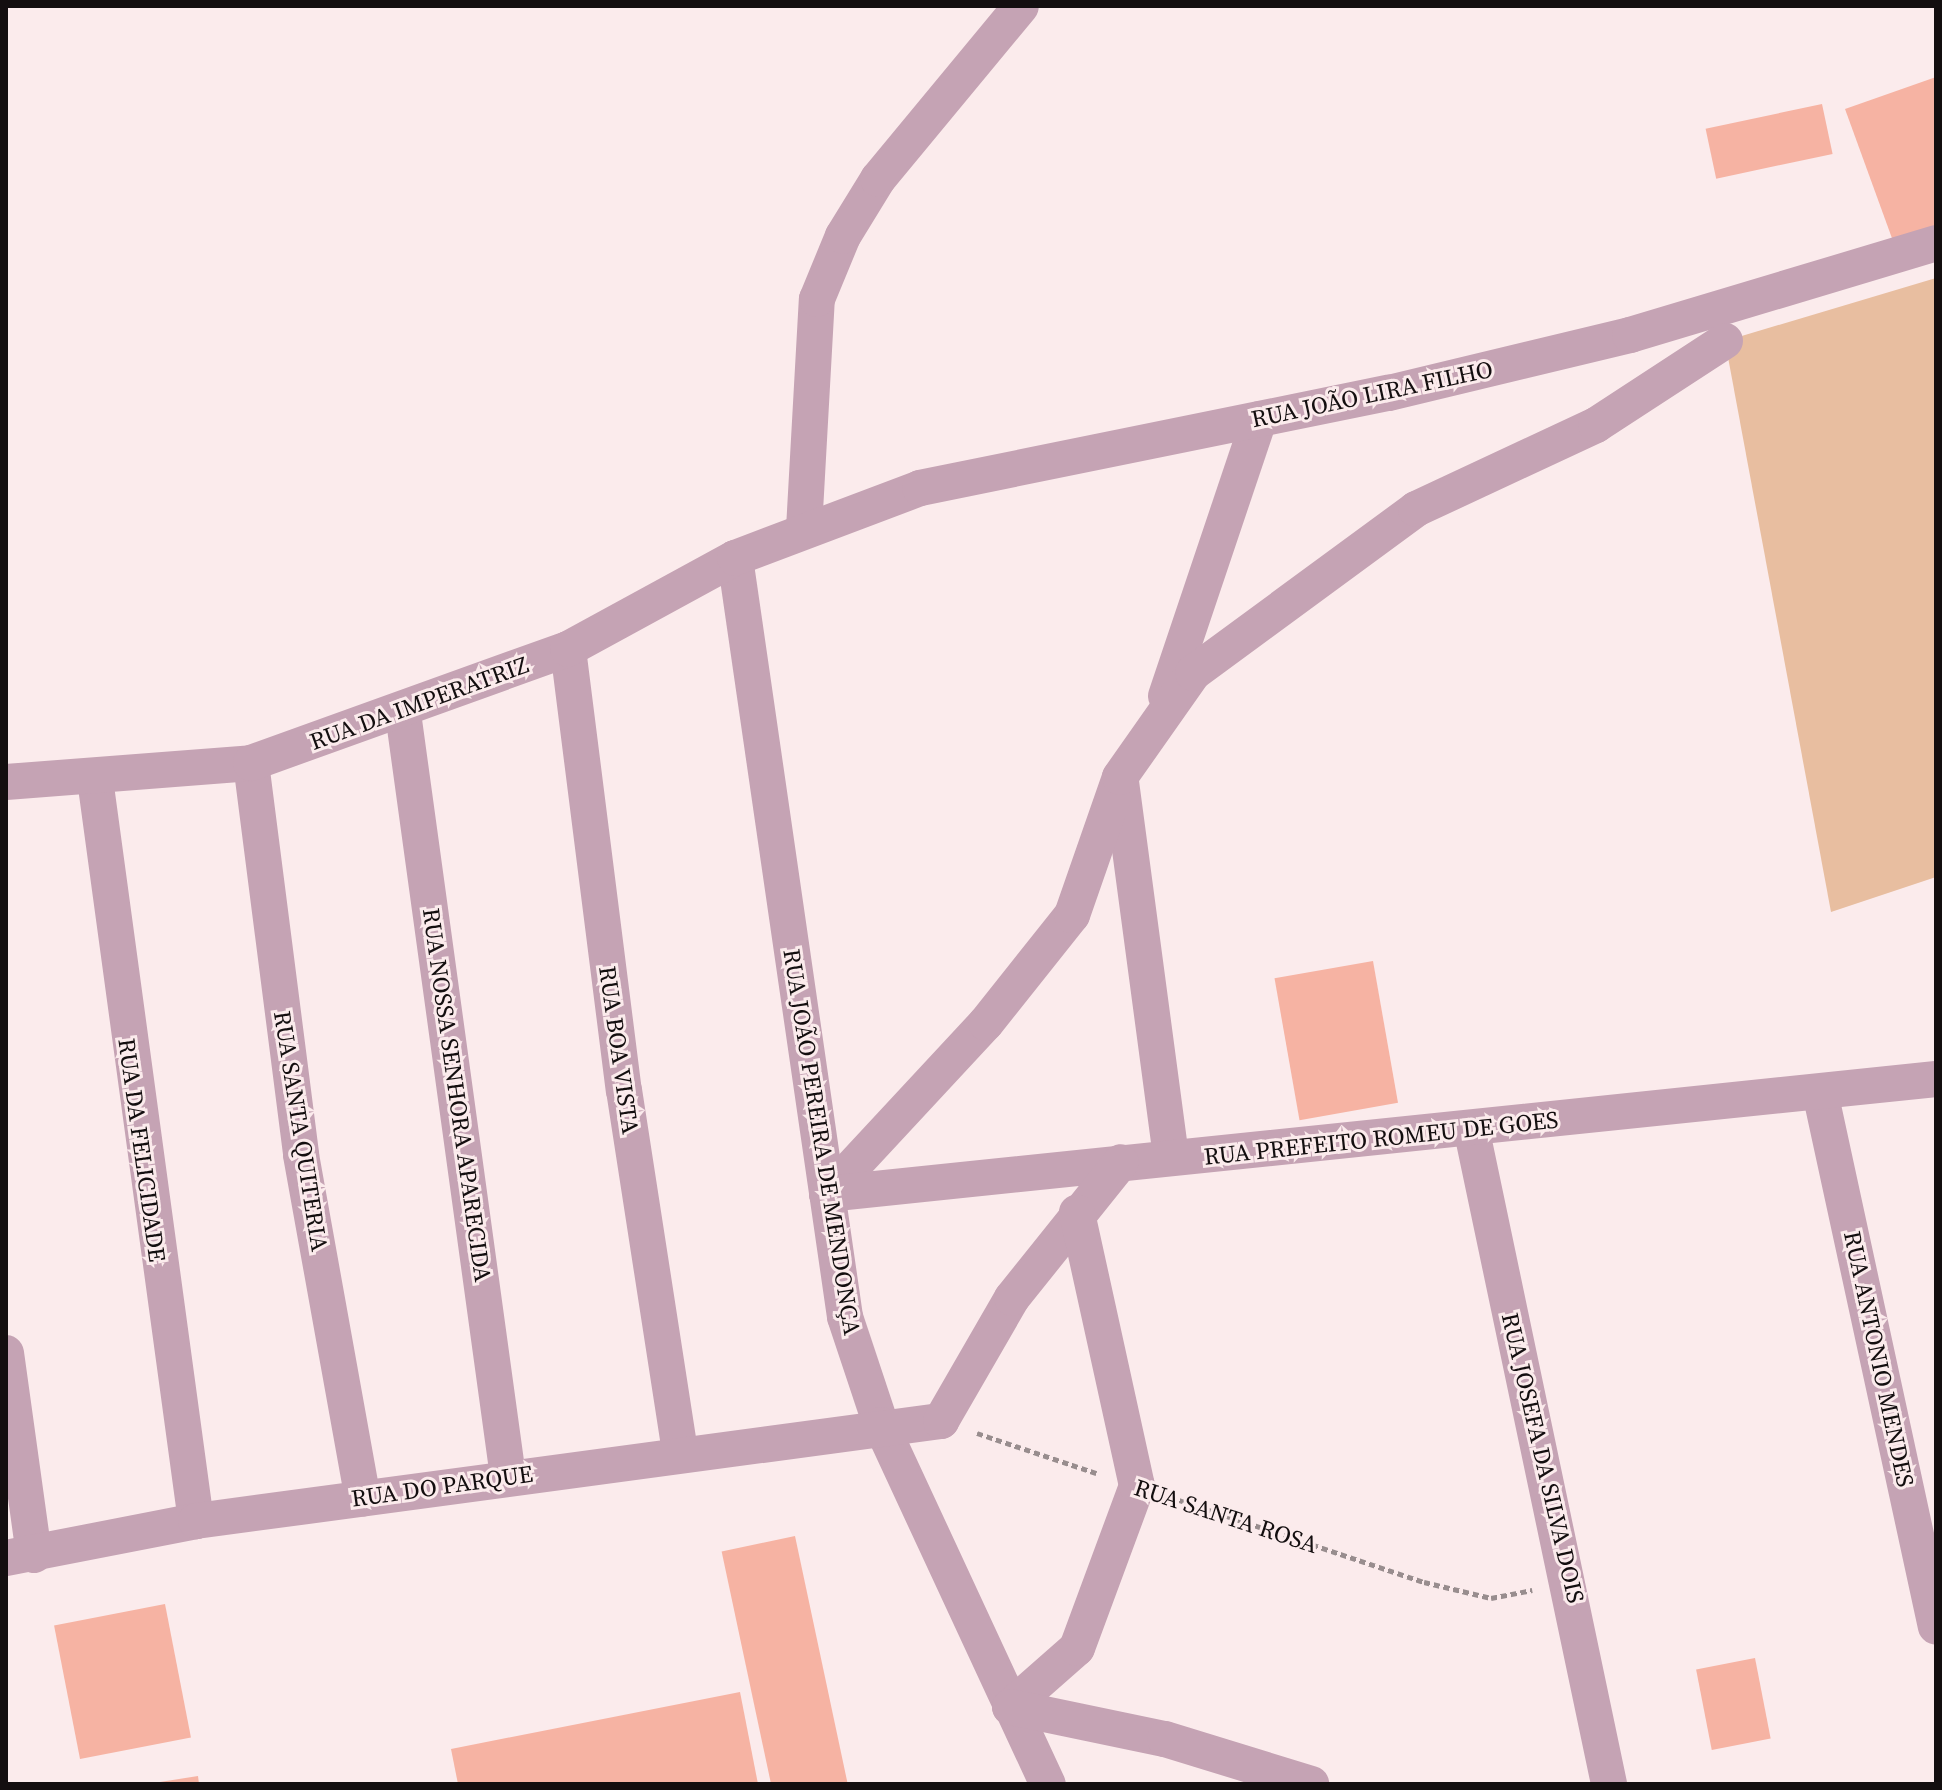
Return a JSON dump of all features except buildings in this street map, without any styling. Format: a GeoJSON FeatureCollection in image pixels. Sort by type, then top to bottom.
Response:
{"type":"FeatureCollection","features":[{"type":"Feature","properties":{"kind":"street"},"geometry":{"type":"LineString","coordinates":[[804,529],[817,299],[843,236],[878,179],[1021,6]]}},
{"type":"Feature","properties":{"kind":"street","name":"RUA JOÃO LIRA FILHO"},"geometry":{"type":"LineString","coordinates":[[804,529],[920,488],[1259,419],[1630,335],[1936,243]]}},
{"type":"Feature","properties":{"kind":"street"},"geometry":{"type":"LineString","coordinates":[[827,1194],[986,1023],[1072,915],[1120,777],[1193,673],[1416,509],[1596,425],[1725,341]]}},
{"type":"Feature","properties":{"kind":"street"},"geometry":{"type":"LineString","coordinates":[[1157,724],[1259,419]]}},
{"type":"Feature","properties":{"kind":"street","name":"RUA DA IMPERATRIZ"},"geometry":{"type":"LineString","coordinates":[[6,782],[95,779],[251,763],[403,713],[568,649],[735,558],[804,529]]}},
{"type":"Feature","properties":{"kind":"street","name":"RUA JOÃO PEREIRA DE MENDONÇA"},"geometry":{"type":"LineString","coordinates":[[735,558],[845,1317],[881,1425],[1048,1784]]}},
{"type":"Feature","properties":{"kind":"street","name":"RUA BOA VISTA"},"geometry":{"type":"LineString","coordinates":[[568,649],[680,1450]]}},
{"type":"Feature","properties":{"kind":"street","name":"RUA NOSSA SENHORA APARECIDA"},"geometry":{"type":"LineString","coordinates":[[403,713],[508,1477]]}},
{"type":"Feature","properties":{"kind":"street","name":"RUA SANTA QUITERIA"},"geometry":{"type":"LineString","coordinates":[[251,763],[301,1155],[363,1498]]}},
{"type":"Feature","properties":{"kind":"street"},"geometry":{"type":"LineString","coordinates":[[1120,777],[1171,1158]]}},
{"type":"Feature","properties":{"kind":"street","name":"RUA DA FELICIDADE"},"geometry":{"type":"LineString","coordinates":[[95,779],[196,1521]]}},
{"type":"Feature","properties":{"kind":"street","name":"RUA PREFEITO ROMEU DE GOES"},"geometry":{"type":"LineString","coordinates":[[827,1194],[1121,1162],[1472,1132],[1936,1079]]}},
{"type":"Feature","properties":{"kind":"street","name":"RUA ANTONIO MENDES"},"geometry":{"type":"LineString","coordinates":[[1820,1092],[1936,1627]]}},
{"type":"Feature","properties":{"kind":"street","name":"RUA JOSEFA DA SILVA DOIS"},"geometry":{"type":"LineString","coordinates":[[1472,1132],[1572,1582],[1609,1784]]}},
{"type":"Feature","properties":{"kind":"street"},"geometry":{"type":"LineString","coordinates":[[881,1425],[941,1421],[1012,1298],[1077,1213],[1121,1162]]}},
{"type":"Feature","properties":{"kind":"street"},"geometry":{"type":"LineString","coordinates":[[1010,1707],[1077,1648],[1137,1486],[1077,1213]]}},
{"type":"Feature","properties":{"kind":"street"},"geometry":{"type":"LineString","coordinates":[[6,1353],[20,1556]]}},
{"type":"Feature","properties":{"kind":"street","name":"RUA DO PARQUE"},"geometry":{"type":"LineString","coordinates":[[20,1556],[196,1521],[680,1450],[881,1425]]}},
{"type":"Feature","properties":{"kind":"street"},"geometry":{"type":"LineString","coordinates":[[1010,1707],[1165,1739],[1311,1784]]}},
{"type":"Feature","properties":{"kind":"path","name":"RUA SANTA ROSA"},"geometry":{"type":"LineString","coordinates":[[941,1421],[1491,1598],[1572,1582]]}},
{"type":"Feature","properties":{"kind":"shaded area"},"geometry":{"type":"Polygon","coordinates":[[[1936,278],[1936,877],[1831,912],[1725,341],[1936,278]]]}}]}
